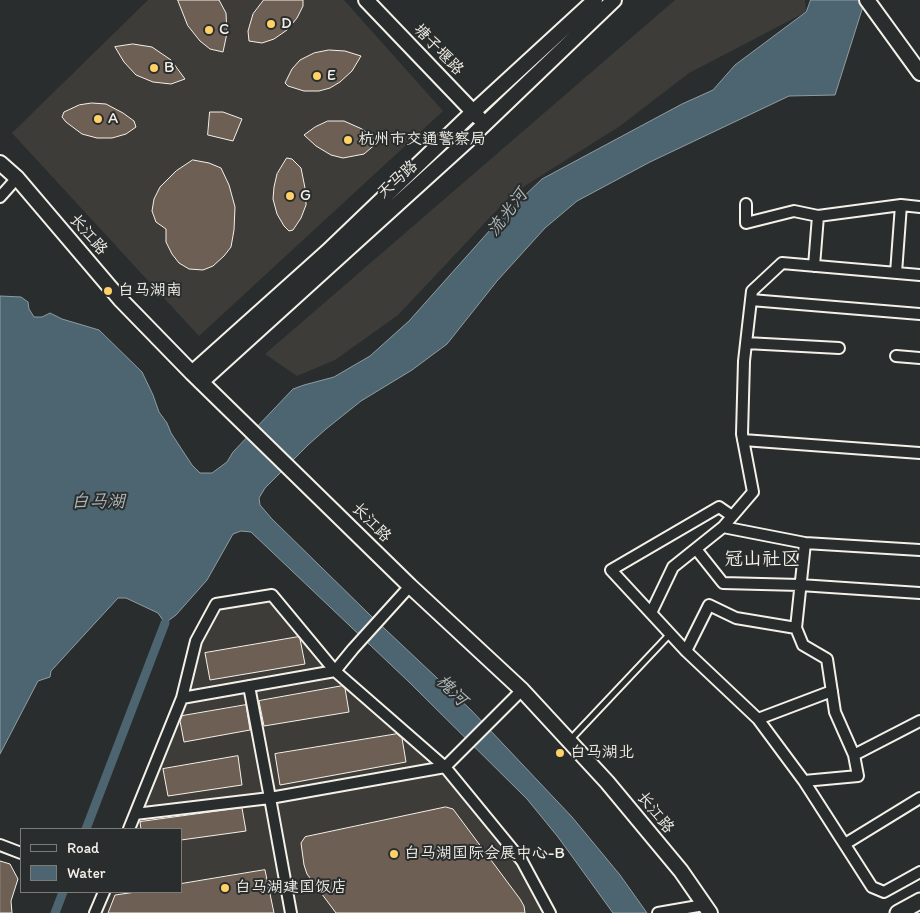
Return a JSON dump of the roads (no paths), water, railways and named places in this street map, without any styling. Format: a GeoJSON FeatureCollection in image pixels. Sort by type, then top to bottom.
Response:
{"type":"FeatureCollection","features":[{"type":"Feature","properties":{"kind":"main road","name":"塘子堰路"},"geometry":{"type":"LineString","coordinates":[[366,0],[484,124]]}},
{"type":"Feature","properties":{"kind":"main road","name":"天马路"},"geometry":{"type":"LineString","coordinates":[[196,378],[473,112],[595,0]]}},
{"type":"Feature","properties":{"kind":"main road","name":"天马路"},"geometry":{"type":"LineString","coordinates":[[196,378],[484,124],[614,0]]}},
{"type":"Feature","properties":{"kind":"main road"},"geometry":{"type":"LineString","coordinates":[[867,0],[920,74]]}},
{"type":"Feature","properties":{"kind":"main road","name":"长江路"},"geometry":{"type":"LineString","coordinates":[[0,163],[17,178],[120,299],[196,378],[410,586],[522,690],[608,782],[681,871],[707,909]]}},
{"type":"Feature","properties":{"kind":"main road"},"geometry":{"type":"LineString","coordinates":[[898,913],[920,901]]}},
{"type":"Feature","properties":{"kind":"street"},"geometry":{"type":"LineString","coordinates":[[0,197],[17,178]]}},
{"type":"Feature","properties":{"kind":"street"},"geometry":{"type":"LineString","coordinates":[[746,204],[746,223],[794,211],[818,216],[901,205],[920,207]]}},
{"type":"Feature","properties":{"kind":"street"},"geometry":{"type":"LineString","coordinates":[[896,273],[901,205]]}},
{"type":"Feature","properties":{"kind":"street"},"geometry":{"type":"LineString","coordinates":[[814,266],[818,216]]}},
{"type":"Feature","properties":{"kind":"street"},"geometry":{"type":"LineString","coordinates":[[651,613],[673,567],[723,527],[752,492],[742,434],[744,361],[752,291],[782,263],[920,275]]}},
{"type":"Feature","properties":{"kind":"street"},"geometry":{"type":"LineString","coordinates":[[751,300],[920,314]]}},
{"type":"Feature","properties":{"kind":"street"},"geometry":{"type":"LineString","coordinates":[[746,343],[839,348]]}},
{"type":"Feature","properties":{"kind":"street"},"geometry":{"type":"LineString","coordinates":[[896,356],[920,358]]}},
{"type":"Feature","properties":{"kind":"street"},"geometry":{"type":"LineString","coordinates":[[743,440],[920,453]]}},
{"type":"Feature","properties":{"kind":"street"},"geometry":{"type":"LineString","coordinates":[[732,516],[719,507],[611,570],[686,651],[758,719],[804,781],[872,887],[884,892],[920,872]]}},
{"type":"Feature","properties":{"kind":"street"},"geometry":{"type":"LineString","coordinates":[[723,527],[805,543],[920,550]]}},
{"type":"Feature","properties":{"kind":"street"},"geometry":{"type":"LineString","coordinates":[[804,781],[858,776],[854,755],[836,712],[827,659],[803,646],[796,628],[805,543]]}},
{"type":"Feature","properties":{"kind":"street"},"geometry":{"type":"LineString","coordinates":[[696,549],[722,583],[800,585],[920,592]]}},
{"type":"Feature","properties":{"kind":"street"},"geometry":{"type":"LineString","coordinates":[[182,698],[335,671],[410,586]]}},
{"type":"Feature","properties":{"kind":"street"},"geometry":{"type":"LineString","coordinates":[[129,828],[182,698],[196,641],[216,604],[272,595],[335,671],[445,767],[522,861],[550,913]]}},
{"type":"Feature","properties":{"kind":"street"},"geometry":{"type":"LineString","coordinates":[[686,651],[709,605],[736,618],[796,628]]}},
{"type":"Feature","properties":{"kind":"street"},"geometry":{"type":"LineString","coordinates":[[249,686],[291,913]]}},
{"type":"Feature","properties":{"kind":"street"},"geometry":{"type":"LineString","coordinates":[[136,814],[270,798],[445,767],[522,690]]}},
{"type":"Feature","properties":{"kind":"street"},"geometry":{"type":"LineString","coordinates":[[758,719],[832,690]]}},
{"type":"Feature","properties":{"kind":"street"},"geometry":{"type":"LineString","coordinates":[[854,755],[920,721]]}},
{"type":"Feature","properties":{"kind":"street"},"geometry":{"type":"LineString","coordinates":[[845,844],[920,798]]}},
{"type":"Feature","properties":{"kind":"street"},"geometry":{"type":"LineString","coordinates":[[0,845],[20,853]]}},
{"type":"Feature","properties":{"kind":"street"},"geometry":{"type":"LineString","coordinates":[[95,913],[104,893]]}},
{"type":"Feature","properties":{"kind":"street"},"geometry":{"type":"LineString","coordinates":[[658,913],[707,909]]}},
{"type":"Feature","properties":{"kind":"lane"},"geometry":{"type":"LineString","coordinates":[[569,740],[670,634]]}},
{"type":"Feature","properties":{"kind":"water"},"geometry":{"type":"Polygon","coordinates":[[[811,0],[865,0],[835,95],[789,96],[650,162],[577,201],[545,228],[497,281],[447,344],[412,370],[361,401],[326,429],[265,488],[259,498],[260,505],[272,519],[471,710],[572,817],[620,875],[647,913],[613,913],[558,837],[527,799],[409,682],[251,532],[241,531],[233,534],[207,580],[176,615],[165,623],[158,613],[126,598],[118,598],[51,671],[50,677],[38,681],[0,754],[0,296],[21,297],[28,302],[29,309],[34,317],[42,317],[50,313],[62,319],[99,330],[142,372],[159,412],[192,465],[200,473],[212,473],[227,462],[233,452],[293,389],[334,377],[370,356],[409,321],[499,220],[542,179],[682,104],[713,90],[735,65],[806,12],[811,0]]]}},
{"type":"Feature","properties":{"kind":"waterway"},"geometry":{"type":"LineString","coordinates":[[86,828],[165,623]]}},
{"type":"Feature","properties":{"kind":"waterway"},"geometry":{"type":"LineString","coordinates":[[55,913],[63,893]]}},
{"type":"Feature","properties":{"kind":"place","name":"D"},"geometry":{"type":"Point","coordinates":[271,24]}},
{"type":"Feature","properties":{"kind":"place","name":"C"},"geometry":{"type":"Point","coordinates":[209,30]}},
{"type":"Feature","properties":{"kind":"place","name":"B"},"geometry":{"type":"Point","coordinates":[154,68]}},
{"type":"Feature","properties":{"kind":"place","name":"E"},"geometry":{"type":"Point","coordinates":[317,76]}},
{"type":"Feature","properties":{"kind":"place","name":"A"},"geometry":{"type":"Point","coordinates":[98,119]}},
{"type":"Feature","properties":{"kind":"place","name":"杭州市交通警察局"},"geometry":{"type":"Point","coordinates":[348,140]}},
{"type":"Feature","properties":{"kind":"place","name":"G"},"geometry":{"type":"Point","coordinates":[290,196]}},
{"type":"Feature","properties":{"kind":"place","name":"白马湖南"},"geometry":{"type":"Point","coordinates":[108,291]}},
{"type":"Feature","properties":{"kind":"place","name":"白马湖北"},"geometry":{"type":"Point","coordinates":[560,753]}},
{"type":"Feature","properties":{"kind":"place","name":"白马湖国际会展中心-B"},"geometry":{"type":"Point","coordinates":[394,854]}},
{"type":"Feature","properties":{"kind":"place","name":"白马湖建国饭店"},"geometry":{"type":"Point","coordinates":[225,888]}},
{"type":"Feature","properties":{"kind":"district","name":"冠山社区"},"geometry":{"type":"Point","coordinates":[762,560]}},
{"type":"Feature","properties":{"kind":"water label","name":"流光河"},"geometry":{"type":"Point","coordinates":[508,213]}},
{"type":"Feature","properties":{"kind":"water label","name":"白马湖"},"geometry":{"type":"Point","coordinates":[98,502]}},
{"type":"Feature","properties":{"kind":"water label","name":"槐河"},"geometry":{"type":"Point","coordinates":[451,691]}}]}
